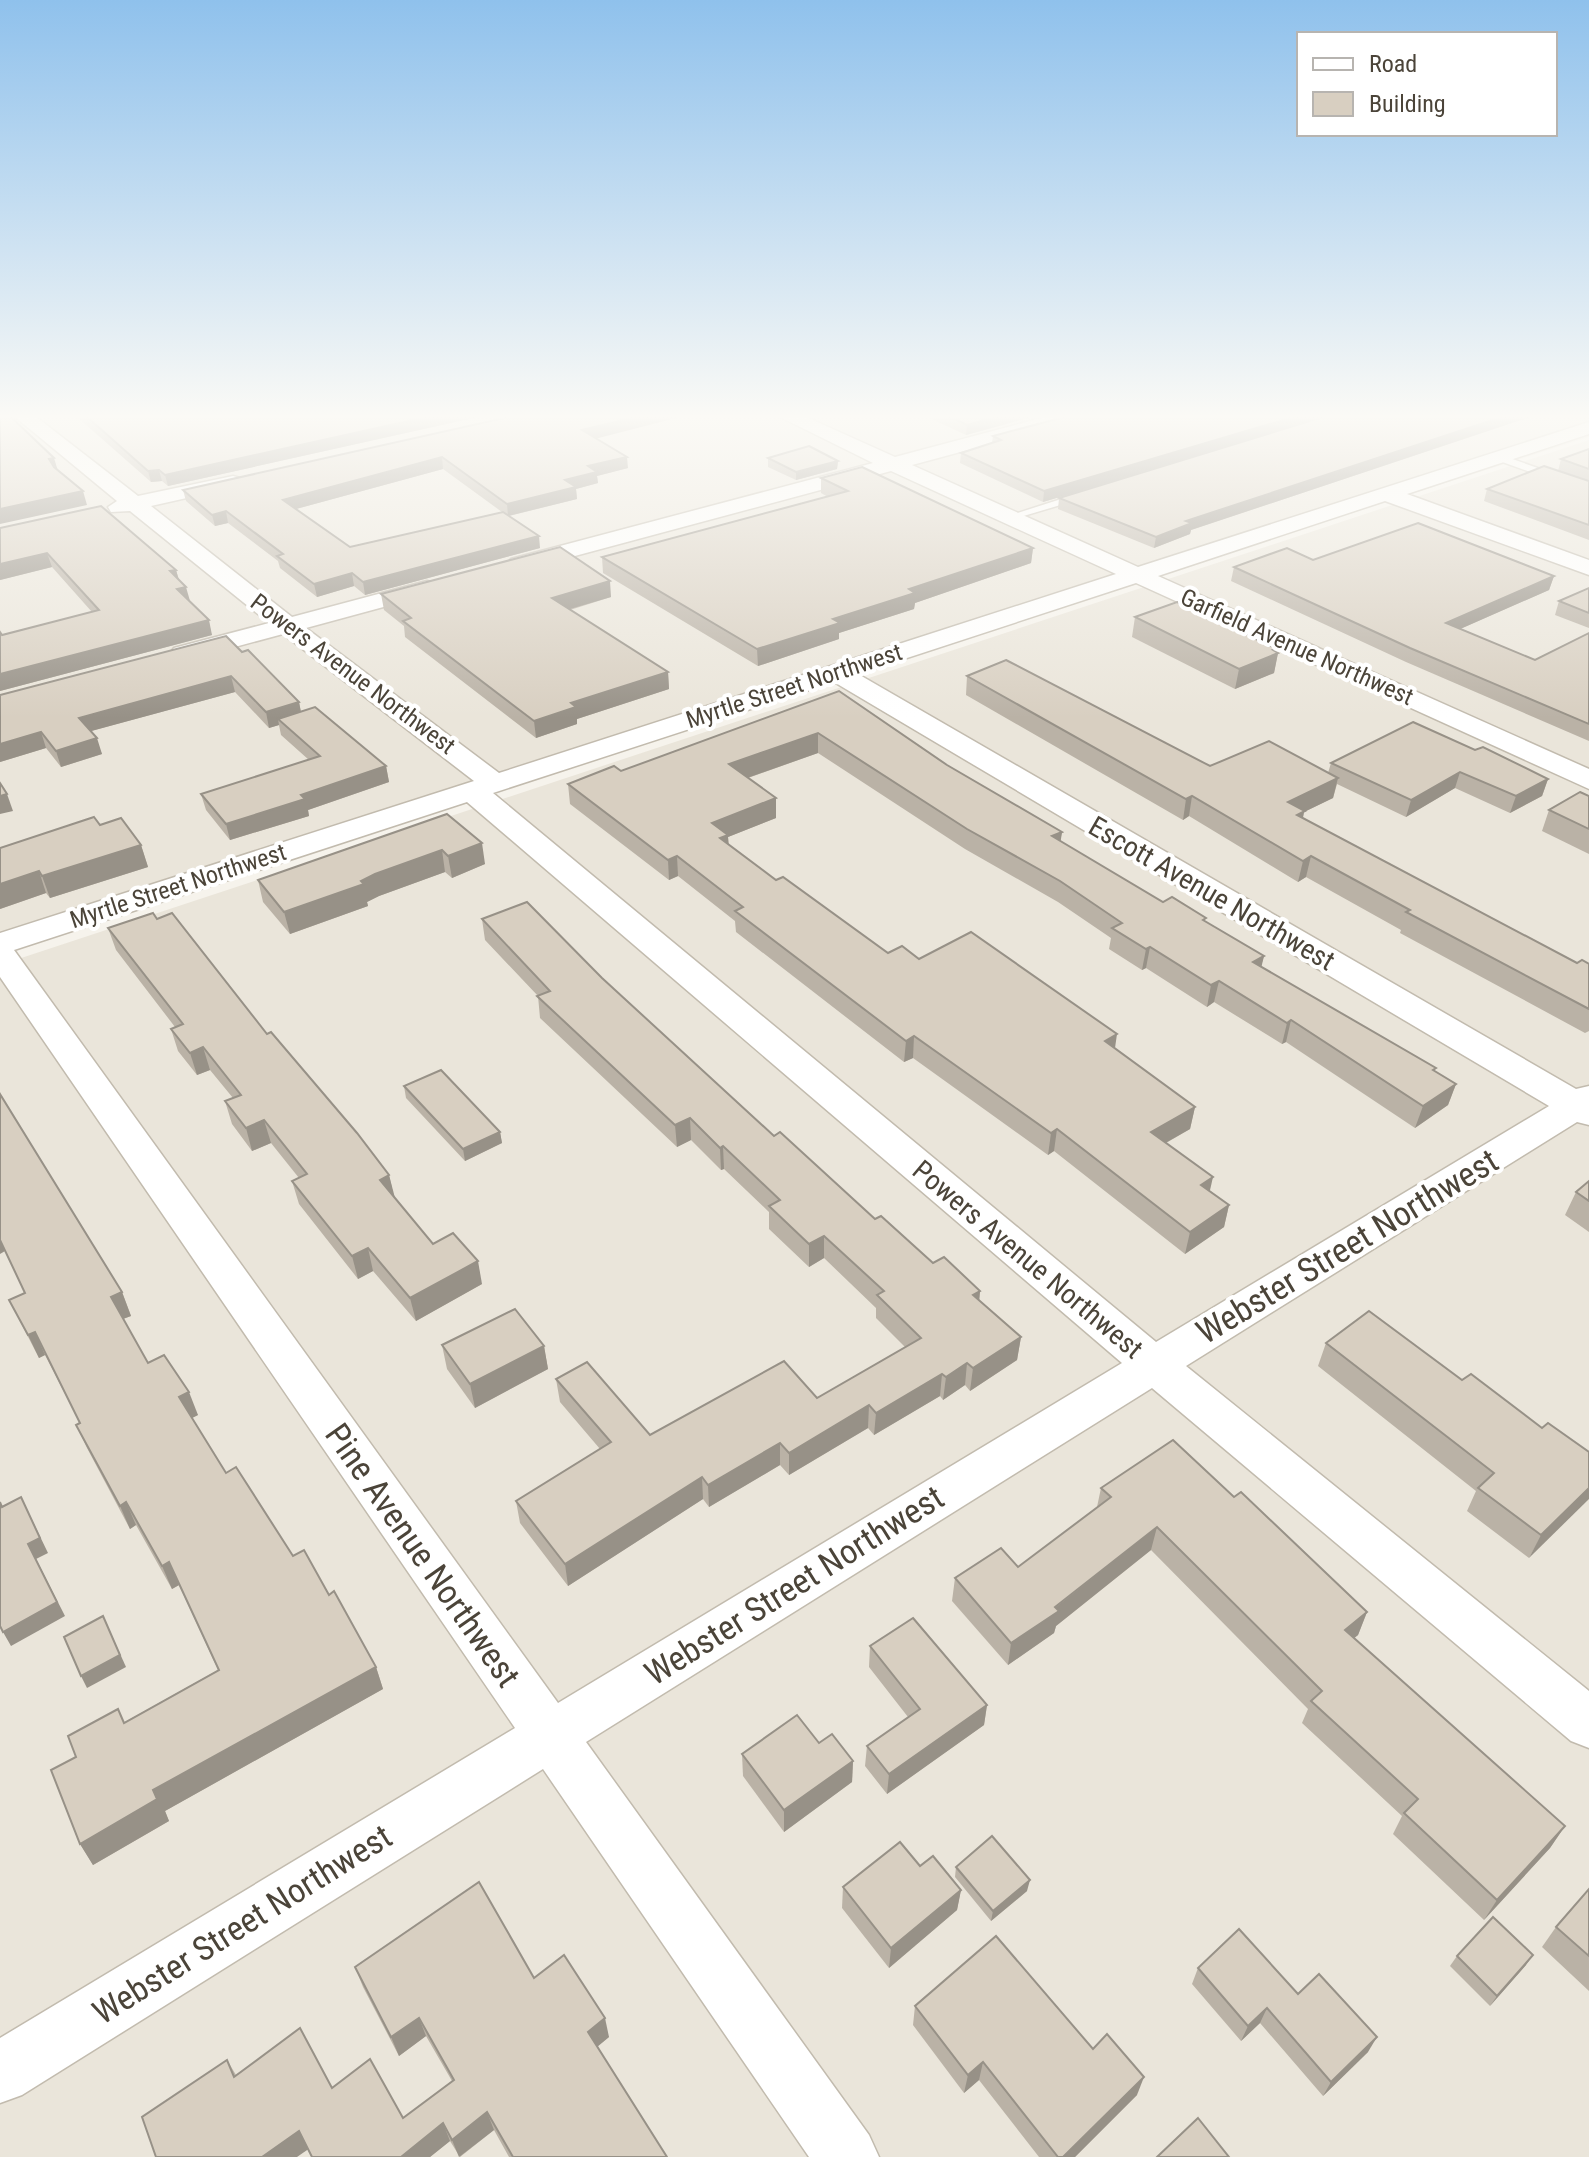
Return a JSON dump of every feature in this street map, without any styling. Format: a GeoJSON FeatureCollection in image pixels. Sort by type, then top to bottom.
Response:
{"type":"FeatureCollection","features":[{"type":"Feature","properties":{"kind":"street","name":"Powers Avenue Northwest"},"geometry":{"type":"LineString","coordinates":[[150,517],[484,787],[1153,1364],[1589,1723]]}},
{"type":"Feature","properties":{"kind":"street"},"geometry":{"type":"LineString","coordinates":[[489,572],[698,517]]}},
{"type":"Feature","properties":{"kind":"street","name":"Garfield Avenue Northwest"},"geometry":{"type":"LineString","coordinates":[[1010,517],[1589,780]]}},
{"type":"Feature","properties":{"kind":"street","name":"Myrtle Street Northwest"},"geometry":{"type":"LineString","coordinates":[[0,944],[1316,517]]}},
{"type":"Feature","properties":{"kind":"street"},"geometry":{"type":"LineString","coordinates":[[1448,517],[1589,568]]}},
{"type":"Feature","properties":{"kind":"street"},"geometry":{"type":"LineString","coordinates":[[164,658],[443,584]]}},
{"type":"Feature","properties":{"kind":"street","name":"Escott Avenue Northwest"},"geometry":{"type":"LineString","coordinates":[[836,672],[1585,1106]]}},
{"type":"Feature","properties":{"kind":"street","name":"Pine Avenue Northwest"},"geometry":{"type":"LineString","coordinates":[[0,953],[847,2157]]}},
{"type":"Feature","properties":{"kind":"street","name":"Webster Street Northwest"},"geometry":{"type":"LineString","coordinates":[[0,2073],[1153,1364],[1585,1106]]}},
{"type":"Feature","properties":{"kind":"shaded area"},"geometry":{"type":"Polygon","coordinates":[[[0,517],[1340,517],[0,946],[0,517]]]}},
{"type":"Feature","properties":{"kind":"shaded area"},"geometry":{"type":"Polygon","coordinates":[[[1357,517],[1589,517],[1589,2157],[0,2157],[0,965],[1357,517]]]}},
{"type":"Feature","properties":{"kind":"building"},"geometry":{"type":"Polygon","coordinates":[[[52,517],[113,517],[176,570],[170,571],[186,587],[177,589],[209,620],[0,674],[0,632],[2,635],[99,610],[47,553],[0,564],[0,528],[52,517]]]}},
{"type":"Feature","properties":{"kind":"building"},"geometry":{"type":"Polygon","coordinates":[[[234,517],[307,517],[350,547],[483,517],[510,517],[539,536],[363,582],[352,573],[314,584],[277,556],[283,554],[234,517]]]}},
{"type":"Feature","properties":{"kind":"building"},"geometry":{"type":"Polygon","coordinates":[[[752,517],[967,517],[1033,548],[909,589],[915,593],[833,619],[840,623],[757,649],[602,557],[752,517]]]}},
{"type":"Feature","properties":{"kind":"building"},"geometry":{"type":"Polygon","coordinates":[[[1105,517],[1199,517],[1186,521],[1192,523],[1156,537],[1105,517]]]}},
{"type":"Feature","properties":{"kind":"building"},"geometry":{"type":"Polygon","coordinates":[[[1565,517],[1589,517],[1589,525],[1565,517]]]}},
{"type":"Feature","properties":{"kind":"building"},"geometry":{"type":"Polygon","coordinates":[[[1418,523],[1554,576],[1446,623],[1535,660],[1589,633],[1589,724],[1410,648],[1234,567],[1287,548],[1313,560],[1418,523]]]}},
{"type":"Feature","properties":{"kind":"building"},"geometry":{"type":"Polygon","coordinates":[[[560,547],[610,581],[552,598],[668,672],[571,703],[576,707],[534,721],[403,621],[411,618],[381,594],[560,547]]]}},
{"type":"Feature","properties":{"kind":"building"},"geometry":{"type":"Polygon","coordinates":[[[1589,588],[1589,613],[1559,601],[1589,588]]]}},
{"type":"Feature","properties":{"kind":"building"},"geometry":{"type":"Polygon","coordinates":[[[1177,602],[1277,649],[1273,650],[1278,653],[1239,669],[1135,617],[1177,602]]]}},
{"type":"Feature","properties":{"kind":"building"},"geometry":{"type":"Polygon","coordinates":[[[226,636],[242,652],[248,650],[299,702],[266,712],[231,676],[79,718],[97,738],[56,751],[41,732],[0,744],[0,695],[226,636]]]}},
{"type":"Feature","properties":{"kind":"building"},"geometry":{"type":"Polygon","coordinates":[[[1006,660],[1210,766],[1269,741],[1338,778],[1288,802],[1305,811],[1297,815],[1577,963],[1582,960],[1589,964],[1589,1009],[1406,912],[1410,910],[1311,856],[1303,861],[1192,796],[1186,799],[967,676],[1006,660]]]}},
{"type":"Feature","properties":{"kind":"building"},"geometry":{"type":"Polygon","coordinates":[[[839,691],[947,765],[1062,832],[1052,836],[1163,902],[1172,897],[1206,918],[1203,920],[1264,956],[1253,962],[1436,1068],[1433,1070],[1456,1084],[1423,1106],[1291,1020],[1287,1023],[1219,981],[1211,985],[1150,947],[1146,949],[1112,928],[1122,923],[1060,881],[967,829],[818,733],[729,764],[776,798],[712,823],[728,835],[720,838],[776,880],[783,877],[888,953],[902,946],[919,959],[971,932],[1117,1034],[1105,1041],[1195,1107],[1151,1132],[1213,1177],[1201,1185],[1229,1205],[1190,1232],[1057,1129],[1051,1133],[914,1036],[906,1041],[735,911],[743,907],[677,856],[668,860],[568,784],[614,766],[621,771],[839,691]]]}},
{"type":"Feature","properties":{"kind":"building"},"geometry":{"type":"Polygon","coordinates":[[[315,707],[386,766],[301,795],[305,799],[226,824],[201,794],[320,756],[278,719],[315,707]]]}},
{"type":"Feature","properties":{"kind":"building"},"geometry":{"type":"Polygon","coordinates":[[[1413,722],[1475,750],[1483,747],[1548,779],[1516,796],[1460,772],[1411,800],[1331,763],[1413,722]]]}},
{"type":"Feature","properties":{"kind":"building"},"geometry":{"type":"Polygon","coordinates":[[[0,783],[7,794],[0,796],[0,783]]]}},
{"type":"Feature","properties":{"kind":"building"},"geometry":{"type":"Polygon","coordinates":[[[1580,792],[1589,796],[1589,829],[1549,810],[1580,792]]]}},
{"type":"Feature","properties":{"kind":"building"},"geometry":{"type":"Polygon","coordinates":[[[447,814],[482,843],[448,856],[442,850],[375,874],[361,881],[364,884],[284,912],[258,880],[447,814]]]}},
{"type":"Feature","properties":{"kind":"building"},"geometry":{"type":"Polygon","coordinates":[[[94,817],[100,825],[121,818],[141,845],[42,876],[39,871],[0,884],[0,848],[94,817]]]}},
{"type":"Feature","properties":{"kind":"building"},"geometry":{"type":"Polygon","coordinates":[[[527,902],[602,978],[774,1136],[780,1132],[875,1219],[881,1216],[933,1263],[944,1257],[980,1291],[973,1295],[1021,1337],[973,1368],[967,1363],[946,1377],[942,1374],[876,1413],[869,1405],[789,1453],[780,1443],[708,1485],[702,1477],[565,1564],[516,1501],[611,1442],[556,1379],[587,1362],[650,1435],[784,1361],[817,1398],[921,1338],[877,1295],[884,1291],[824,1236],[809,1244],[769,1206],[780,1200],[723,1146],[720,1148],[690,1118],[675,1125],[537,996],[550,991],[482,919],[527,902]]]}},
{"type":"Feature","properties":{"kind":"building"},"geometry":{"type":"Polygon","coordinates":[[[153,913],[157,919],[172,913],[267,1034],[271,1032],[357,1133],[389,1175],[380,1180],[433,1244],[453,1233],[478,1261],[410,1298],[368,1248],[352,1256],[292,1181],[307,1174],[264,1120],[246,1128],[225,1101],[241,1095],[203,1047],[190,1053],[171,1029],[183,1024],[108,928],[153,913]]]}},
{"type":"Feature","properties":{"kind":"building"},"geometry":{"type":"Polygon","coordinates":[[[441,1070],[500,1132],[463,1149],[404,1086],[441,1070]]]}},
{"type":"Feature","properties":{"kind":"building"},"geometry":{"type":"Polygon","coordinates":[[[0,1094],[122,1292],[111,1297],[148,1363],[164,1355],[189,1392],[179,1397],[226,1473],[236,1467],[293,1556],[304,1550],[329,1595],[334,1591],[376,1667],[153,1790],[157,1799],[80,1844],[51,1770],[76,1757],[68,1736],[118,1709],[124,1723],[219,1670],[169,1562],[162,1566],[126,1502],[120,1506],[76,1425],[80,1423],[35,1332],[28,1335],[9,1300],[25,1293],[0,1240],[0,1094]]]}},
{"type":"Feature","properties":{"kind":"building"},"geometry":{"type":"Polygon","coordinates":[[[1589,1181],[1589,1201],[1576,1192],[1589,1181]]]}},
{"type":"Feature","properties":{"kind":"building"},"geometry":{"type":"Polygon","coordinates":[[[515,1309],[544,1346],[470,1384],[442,1345],[515,1309]]]}},
{"type":"Feature","properties":{"kind":"building"},"geometry":{"type":"Polygon","coordinates":[[[1369,1311],[1462,1380],[1471,1374],[1542,1428],[1548,1423],[1589,1452],[1589,1488],[1541,1535],[1478,1488],[1494,1473],[1326,1343],[1369,1311]]]}},
{"type":"Feature","properties":{"kind":"building"},"geometry":{"type":"Polygon","coordinates":[[[1173,1440],[1234,1497],[1241,1492],[1367,1612],[1345,1630],[1565,1826],[1497,1900],[1404,1813],[1418,1799],[1311,1701],[1322,1691],[1157,1527],[1055,1607],[1059,1611],[1011,1643],[955,1578],[1001,1548],[1018,1567],[1111,1497],[1101,1488],[1173,1440]]]}},
{"type":"Feature","properties":{"kind":"building"},"geometry":{"type":"Polygon","coordinates":[[[21,1497],[40,1538],[28,1544],[57,1602],[3,1632],[0,1626],[0,1502],[2,1507],[21,1497]]]}},
{"type":"Feature","properties":{"kind":"building"},"geometry":{"type":"Polygon","coordinates":[[[103,1616],[120,1655],[81,1676],[64,1637],[103,1616]]]}},
{"type":"Feature","properties":{"kind":"building"},"geometry":{"type":"Polygon","coordinates":[[[913,1618],[987,1705],[889,1774],[867,1746],[920,1709],[870,1646],[913,1618]]]}},
{"type":"Feature","properties":{"kind":"building"},"geometry":{"type":"Polygon","coordinates":[[[797,1715],[819,1743],[832,1734],[853,1761],[784,1810],[742,1754],[797,1715]]]}},
{"type":"Feature","properties":{"kind":"building"},"geometry":{"type":"Polygon","coordinates":[[[992,1836],[1030,1880],[993,1911],[956,1867],[992,1836]]]}},
{"type":"Feature","properties":{"kind":"building"},"geometry":{"type":"Polygon","coordinates":[[[900,1842],[920,1866],[933,1856],[961,1890],[891,1948],[843,1887],[900,1842]]]}},
{"type":"Feature","properties":{"kind":"building"},"geometry":{"type":"Polygon","coordinates":[[[479,1882],[534,1978],[564,1955],[605,2018],[588,2032],[667,2157],[513,2157],[487,2112],[452,2140],[443,2123],[401,2157],[312,2157],[299,2131],[262,2157],[156,2157],[142,2117],[227,2060],[234,2077],[300,2028],[332,2088],[370,2059],[403,2118],[454,2080],[419,2018],[391,2037],[355,1967],[479,1882]]]}},
{"type":"Feature","properties":{"kind":"building"},"geometry":{"type":"Polygon","coordinates":[[[1589,1889],[1589,1956],[1556,1927],[1589,1889]]]}},
{"type":"Feature","properties":{"kind":"building"},"geometry":{"type":"Polygon","coordinates":[[[1493,1917],[1533,1955],[1497,1996],[1457,1956],[1493,1917]]]}},
{"type":"Feature","properties":{"kind":"building"},"geometry":{"type":"Polygon","coordinates":[[[1239,1929],[1298,1994],[1319,1974],[1377,2037],[1331,2082],[1267,2008],[1248,2026],[1198,1968],[1239,1929]]]}},
{"type":"Feature","properties":{"kind":"building"},"geometry":{"type":"Polygon","coordinates":[[[996,1936],[1093,2049],[1107,2034],[1144,2077],[1063,2157],[1058,2157],[983,2062],[968,2075],[915,2006],[996,1936]]]}},
{"type":"Feature","properties":{"kind":"building"},"geometry":{"type":"Polygon","coordinates":[[[1198,2118],[1229,2157],[1157,2157],[1198,2118]]]}}]}
